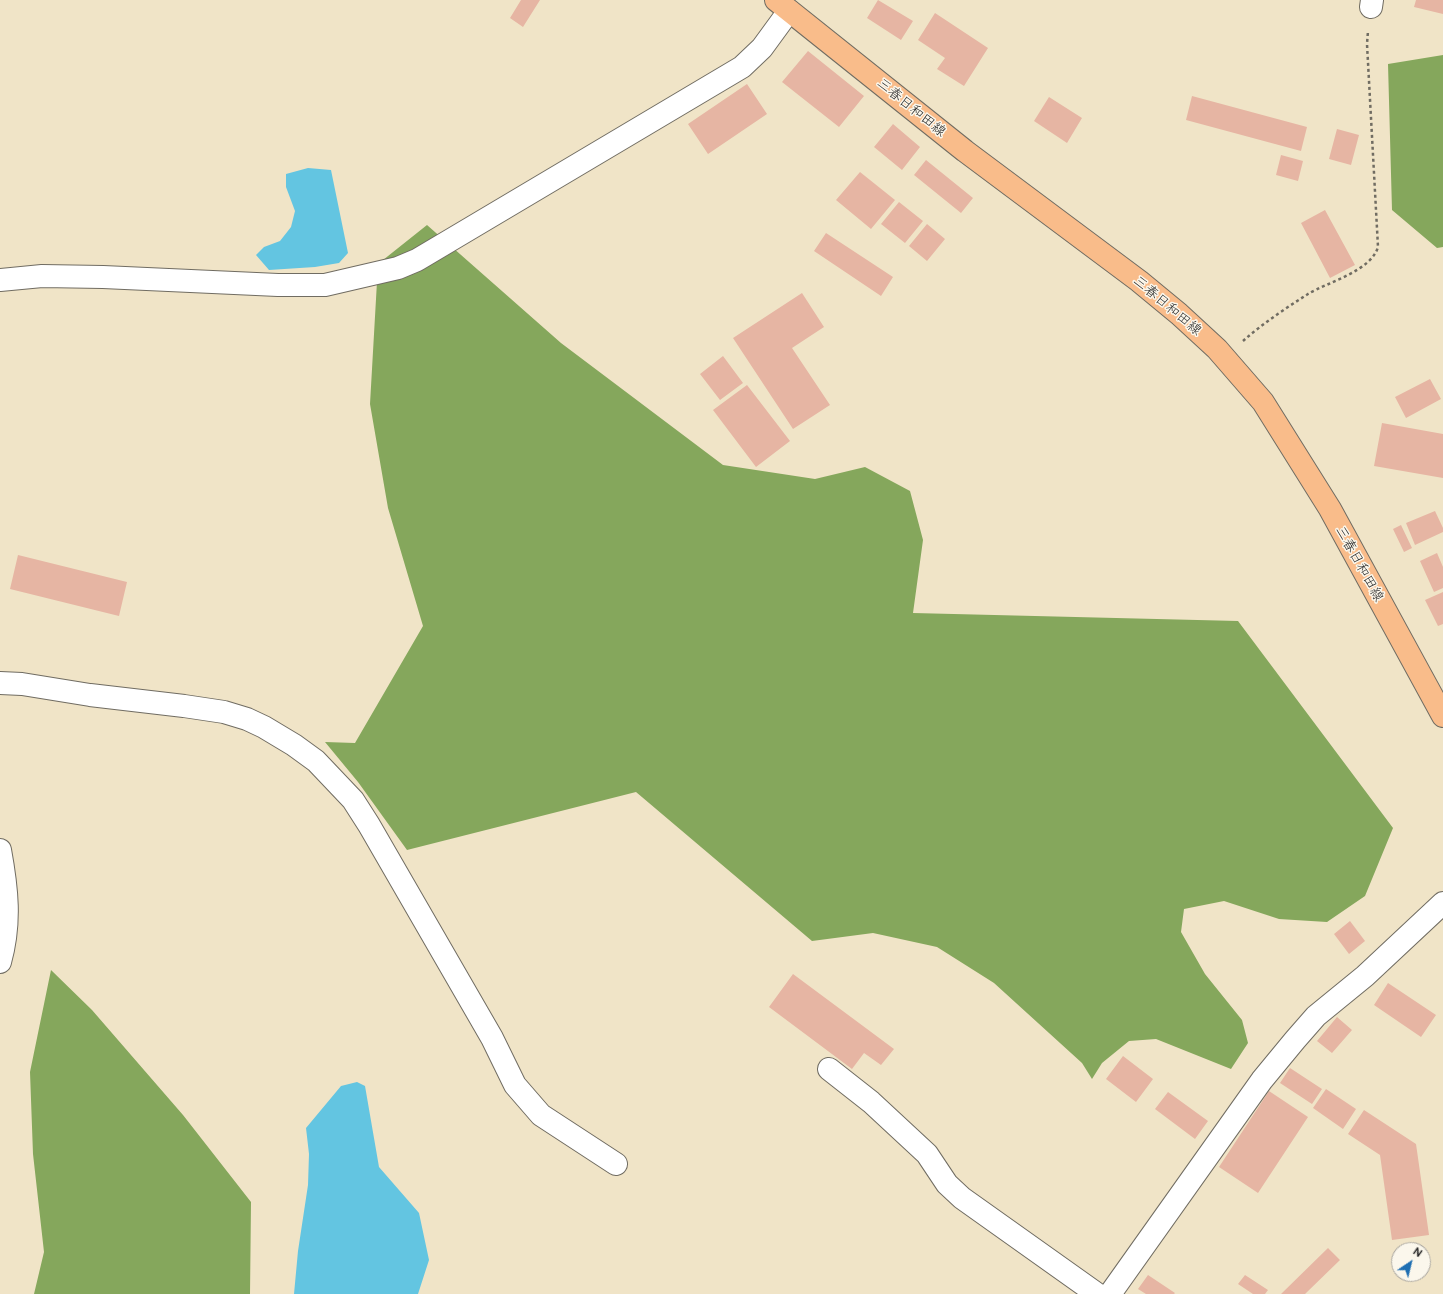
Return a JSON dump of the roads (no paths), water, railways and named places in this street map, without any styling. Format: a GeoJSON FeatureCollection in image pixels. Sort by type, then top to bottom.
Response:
{"type":"FeatureCollection","features":[{"type":"Feature","properties":{"kind":"main road","name":"三春日和田線"},"geometry":{"type":"LineString","coordinates":[[782,6],[965,151],[1145,286],[1179,314],[1223,357],[1263,402],[1330,509],[1443,716]]}},
{"type":"Feature","properties":{"kind":"street"},"geometry":{"type":"LineString","coordinates":[[0,280],[42,276],[103,277],[278,285],[325,285],[398,268],[417,260],[742,67],[762,48],[782,6]]}},
{"type":"Feature","properties":{"kind":"street"},"geometry":{"type":"LineString","coordinates":[[0,683],[22,684],[224,712],[264,727],[294,745],[316,761],[353,800],[369,824],[492,1038],[515,1085],[541,1115],[616,1164]]}},
{"type":"Feature","properties":{"kind":"street"},"geometry":{"type":"LineString","coordinates":[[0,850],[7,888],[6,934],[0,962]]}},
{"type":"Feature","properties":{"kind":"street"},"geometry":{"type":"LineString","coordinates":[[1110,1294],[1249,1098],[1295,1040],[1316,1016],[1365,976],[1443,903]]}},
{"type":"Feature","properties":{"kind":"street"},"geometry":{"type":"LineString","coordinates":[[829,1069],[871,1102],[927,1154],[948,1184],[962,1198],[1097,1294]]}},
{"type":"Feature","properties":{"kind":"water"},"geometry":{"type":"Polygon","coordinates":[[[308,168],[331,170],[348,253],[339,263],[315,267],[269,270],[256,255],[264,247],[280,241],[291,227],[295,211],[286,187],[286,174],[308,168]]]}},
{"type":"Feature","properties":{"kind":"water"},"geometry":{"type":"Polygon","coordinates":[[[357,1082],[365,1086],[379,1167],[419,1213],[429,1260],[418,1294],[294,1294],[298,1251],[308,1185],[309,1154],[306,1128],[341,1086],[357,1082]]]}}]}
